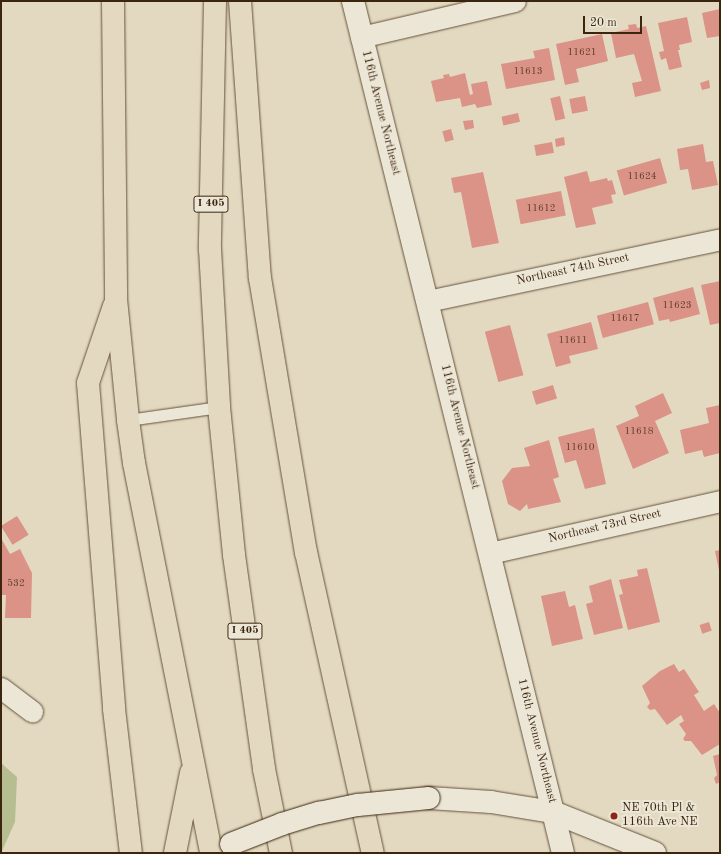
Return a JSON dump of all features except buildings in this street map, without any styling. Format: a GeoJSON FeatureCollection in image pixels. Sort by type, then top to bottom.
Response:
{"type":"FeatureCollection","features":[{"type":"Feature","properties":{"kind":"highway"},"geometry":{"type":"LineString","coordinates":[[113,1],[116,299],[128,420],[192,766],[211,853]]}},
{"type":"Feature","properties":{"kind":"highway","name":"I 405"},"geometry":{"type":"LineString","coordinates":[[215,1],[210,249],[220,407],[234,555],[264,770],[281,853]]}},
{"type":"Feature","properties":{"kind":"highway"},"geometry":{"type":"LineString","coordinates":[[240,1],[260,278],[306,552],[373,853]]}},
{"type":"Feature","properties":{"kind":"highway"},"geometry":{"type":"LineString","coordinates":[[116,299],[88,383],[114,709],[131,853]]}},
{"type":"Feature","properties":{"kind":"highway"},"geometry":{"type":"LineString","coordinates":[[175,853],[192,766]]}},
{"type":"Feature","properties":{"kind":"street","name":"116th Avenue Northeast"},"geometry":{"type":"LineString","coordinates":[[353,1],[563,853]]}},
{"type":"Feature","properties":{"kind":"street"},"geometry":{"type":"LineString","coordinates":[[361,37],[514,1]]}},
{"type":"Feature","properties":{"kind":"street","name":"Northeast 74th Street"},"geometry":{"type":"LineString","coordinates":[[427,301],[720,238]]}},
{"type":"Feature","properties":{"kind":"street","name":"Northeast 73rd Street"},"geometry":{"type":"LineString","coordinates":[[490,553],[720,501]]}},
{"type":"Feature","properties":{"kind":"street"},"geometry":{"type":"LineString","coordinates":[[1,688],[32,711]]}},
{"type":"Feature","properties":{"kind":"street"},"geometry":{"type":"LineString","coordinates":[[211,853],[282,824],[319,813],[358,805],[430,798],[491,802],[553,812],[655,853]]}},
{"type":"Feature","properties":{"kind":"lane"},"geometry":{"type":"LineString","coordinates":[[128,420],[220,407]]}},
{"type":"Feature","properties":{"kind":"green space"},"geometry":{"type":"Polygon","coordinates":[[[1,763],[17,777],[15,822],[1,853],[1,763]]]}},
{"type":"Feature","properties":{"kind":"place","name":"NE 70th Pl & 116th Ave NE"},"geometry":{"type":"Point","coordinates":[614,816]}}]}
